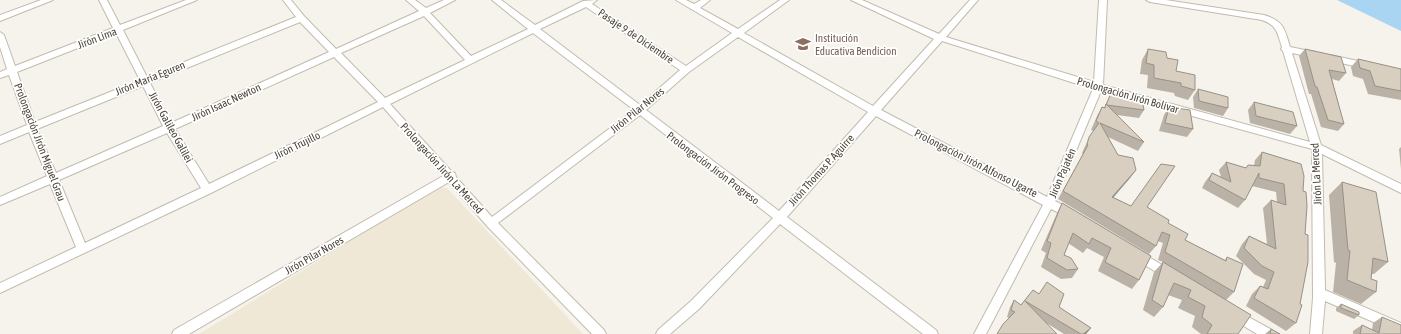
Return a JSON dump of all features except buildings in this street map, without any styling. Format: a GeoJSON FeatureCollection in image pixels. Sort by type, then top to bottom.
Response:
{"type":"FeatureCollection","features":[{"type":"Feature","properties":{"kind":"street"},"geometry":{"type":"LineString","coordinates":[[0,18],[49,0]]}},
{"type":"Feature","properties":{"kind":"street","name":"Jirón Galileo Galilei"},"geometry":{"type":"LineString","coordinates":[[103,0],[170,128],[207,190]]}},
{"type":"Feature","properties":{"kind":"street","name":"Jirón Lima"},"geometry":{"type":"LineString","coordinates":[[0,75],[193,0]]}},
{"type":"Feature","properties":{"kind":"street","name":"Prolongación Jirón La Merced"},"geometry":{"type":"LineString","coordinates":[[286,0],[301,18],[384,103],[451,176],[491,223],[600,334]]}},
{"type":"Feature","properties":{"kind":"street"},"geometry":{"type":"LineString","coordinates":[[410,0],[424,12],[470,60]]}},
{"type":"Feature","properties":{"kind":"street","name":"Jirón Isaac Newton"},"geometry":{"type":"LineString","coordinates":[[0,201],[170,128],[451,0]]}},
{"type":"Feature","properties":{"kind":"street","name":"Prolongación Jirón Progreso"},"geometry":{"type":"LineString","coordinates":[[496,0],[932,334]]}},
{"type":"Feature","properties":{"kind":"street","name":"Prolongación Jirón Alfonso Ugarte"},"geometry":{"type":"LineString","coordinates":[[680,0],[739,32],[874,111],[1050,202],[1077,219]]}},
{"type":"Feature","properties":{"kind":"street"},"geometry":{"type":"LineString","coordinates":[[694,8],[706,0]]}},
{"type":"Feature","properties":{"kind":"street","name":"Jirón Pilar Nores"},"geometry":{"type":"LineString","coordinates":[[491,223],[639,111],[686,70],[785,0]]}},
{"type":"Feature","properties":{"kind":"street","name":"Prolongación Jirón Bolívar"},"geometry":{"type":"LineString","coordinates":[[855,0],[940,38],[1098,87],[1317,147],[1401,189]]}},
{"type":"Feature","properties":{"kind":"street","name":"Jirón Thomas P. Aguirre"},"geometry":{"type":"LineString","coordinates":[[662,334],[694,305],[779,218],[974,0]]}},
{"type":"Feature","properties":{"kind":"street","name":"Jirón Pajatén"},"geometry":{"type":"LineString","coordinates":[[980,334],[1050,202],[1098,87],[1103,0]]}},
{"type":"Feature","properties":{"kind":"street","name":"Jirón La Merced"},"geometry":{"type":"LineString","coordinates":[[1150,0],[1264,18],[1274,22],[1280,28],[1285,49],[1317,147],[1319,293],[1316,334]]}},
{"type":"Feature","properties":{"kind":"street","name":"Jirón Trujillo"},"geometry":{"type":"LineString","coordinates":[[0,288],[207,190],[590,2]]}},
{"type":"Feature","properties":{"kind":"street","name":"Pasaje 9 de Diciembre"},"geometry":{"type":"LineString","coordinates":[[590,2],[686,70]]}},
{"type":"Feature","properties":{"kind":"street","name":"Jirón María Eguren"},"geometry":{"type":"LineString","coordinates":[[0,140],[301,18]]}},
{"type":"Feature","properties":{"kind":"street","name":"Prolongación Jirón Miguel Grau"},"geometry":{"type":"LineString","coordinates":[[0,35],[32,127],[82,249]]}},
{"type":"Feature","properties":{"kind":"street"},"geometry":{"type":"LineString","coordinates":[[1285,49],[1376,67]]}},
{"type":"Feature","properties":{"kind":"street","name":"Jirón Pilar Nores"},"geometry":{"type":"LineString","coordinates":[[178,334],[451,176]]}},
{"type":"Feature","properties":{"kind":"street"},"geometry":{"type":"LineString","coordinates":[[1125,248],[1179,280]]}},
{"type":"Feature","properties":{"kind":"street"},"geometry":{"type":"LineString","coordinates":[[1319,293],[1401,329]]}},
{"type":"Feature","properties":{"kind":"street"},"geometry":{"type":"LineString","coordinates":[[1227,309],[1268,334]]}},
{"type":"Feature","properties":{"kind":"shaded area"},"geometry":{"type":"Polygon","coordinates":[[[437,188],[447,188],[583,334],[199,334],[437,188]]]}},
{"type":"Feature","properties":{"kind":"water"},"geometry":{"type":"Polygon","coordinates":[[[1337,0],[1401,0],[1401,31],[1337,0]]]}},
{"type":"Feature","properties":{"kind":"place","name":"Institución Educativa Bendicion"},"geometry":{"type":"Point","coordinates":[803,44]}}]}
